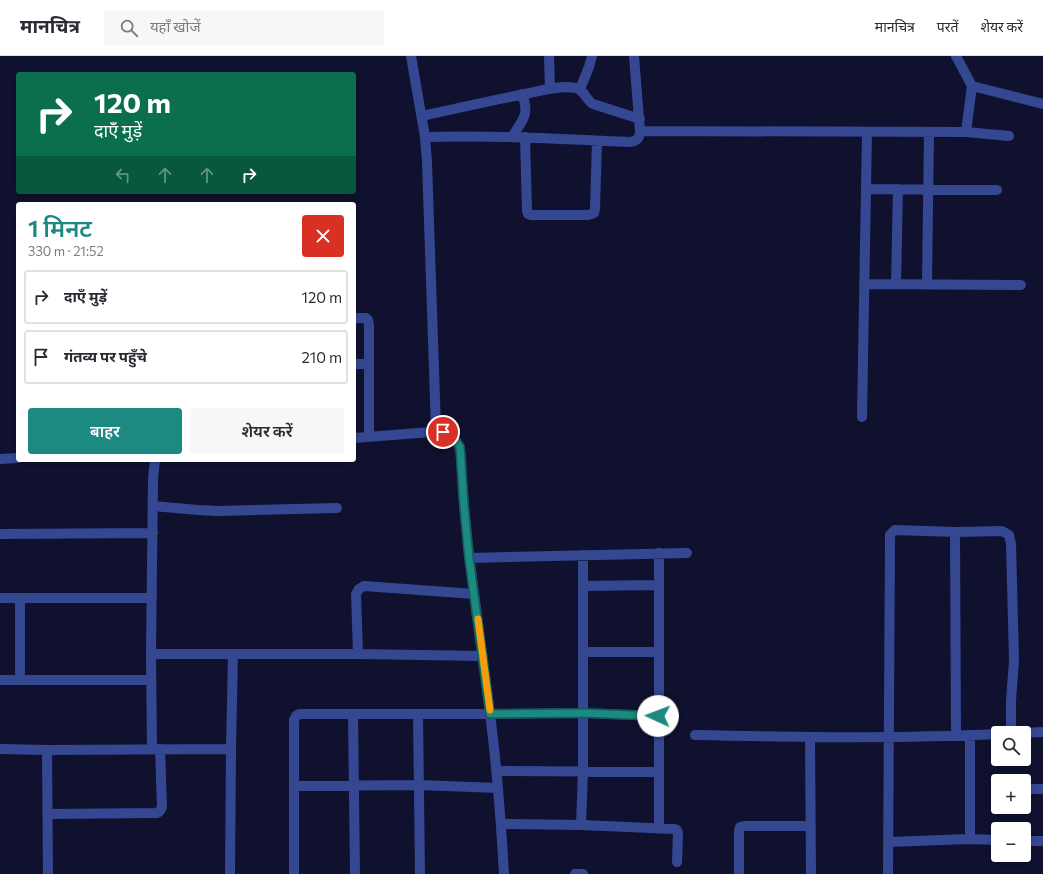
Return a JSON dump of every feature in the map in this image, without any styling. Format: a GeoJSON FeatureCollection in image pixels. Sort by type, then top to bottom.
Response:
{"type":"FeatureCollection","features":[{"type":"Feature","properties":{"kind":"street"},"geometry":{"type":"LineString","coordinates":[[411,56],[422,116],[427,162],[436,428]]}},
{"type":"Feature","properties":{"kind":"street"},"geometry":{"type":"LineString","coordinates":[[549,56],[550,89]]}},
{"type":"Feature","properties":{"kind":"street"},"geometry":{"type":"LineString","coordinates":[[580,89],[592,56]]}},
{"type":"Feature","properties":{"kind":"street"},"geometry":{"type":"LineString","coordinates":[[425,137],[525,137],[630,142],[638,140],[640,136],[640,119],[634,56]]}},
{"type":"Feature","properties":{"kind":"street"},"geometry":{"type":"LineString","coordinates":[[956,56],[972,86],[966,132]]}},
{"type":"Feature","properties":{"kind":"street"},"geometry":{"type":"LineString","coordinates":[[972,86],[1043,104]]}},
{"type":"Feature","properties":{"kind":"street"},"geometry":{"type":"LineString","coordinates":[[422,116],[522,94],[563,87],[580,89],[588,101],[593,104],[640,119]]}},
{"type":"Feature","properties":{"kind":"street"},"geometry":{"type":"LineString","coordinates":[[512,137],[526,112],[522,94]]}},
{"type":"Feature","properties":{"kind":"street"},"geometry":{"type":"LineString","coordinates":[[640,131],[966,132],[1009,136]]}},
{"type":"Feature","properties":{"kind":"street"},"geometry":{"type":"LineString","coordinates":[[862,417],[867,132]]}},
{"type":"Feature","properties":{"kind":"street"},"geometry":{"type":"LineString","coordinates":[[927,284],[929,132]]}},
{"type":"Feature","properties":{"kind":"street"},"geometry":{"type":"LineString","coordinates":[[525,137],[527,210],[528,214],[531,215],[588,215],[594,213],[597,141]]}},
{"type":"Feature","properties":{"kind":"street"},"geometry":{"type":"LineString","coordinates":[[866,189],[997,190]]}},
{"type":"Feature","properties":{"kind":"street"},"geometry":{"type":"LineString","coordinates":[[896,284],[898,189]]}},
{"type":"Feature","properties":{"kind":"street"},"geometry":{"type":"LineString","coordinates":[[864,284],[1021,285]]}},
{"type":"Feature","properties":{"kind":"street"},"geometry":{"type":"LineString","coordinates":[[356,318],[366,318],[368,320],[369,437]]}},
{"type":"Feature","properties":{"kind":"street"},"geometry":{"type":"LineString","coordinates":[[356,364],[369,364]]}},
{"type":"Feature","properties":{"kind":"street"},"geometry":{"type":"LineString","coordinates":[[356,438],[431,432],[436,428]]}},
{"type":"Feature","properties":{"kind":"street"},"geometry":{"type":"LineString","coordinates":[[436,428],[451,435],[460,447],[469,558],[483,656],[498,788],[504,874]]}},
{"type":"Feature","properties":{"kind":"street"},"geometry":{"type":"LineString","coordinates":[[0,459],[16,458]]}},
{"type":"Feature","properties":{"kind":"street"},"geometry":{"type":"LineString","coordinates":[[48,814],[150,813],[160,812],[162,807],[151,680],[155,462]]}},
{"type":"Feature","properties":{"kind":"street"},"geometry":{"type":"LineString","coordinates":[[153,506],[218,511],[337,508]]}},
{"type":"Feature","properties":{"kind":"street"},"geometry":{"type":"LineString","coordinates":[[888,874],[890,534],[895,530],[955,532],[1002,531],[1009,535],[1014,660],[1011,726]]}},
{"type":"Feature","properties":{"kind":"street"},"geometry":{"type":"LineString","coordinates":[[955,532],[956,736]]}},
{"type":"Feature","properties":{"kind":"street"},"geometry":{"type":"LineString","coordinates":[[0,534],[153,533]]}},
{"type":"Feature","properties":{"kind":"street"},"geometry":{"type":"LineString","coordinates":[[469,558],[687,552]]}},
{"type":"Feature","properties":{"kind":"street"},"geometry":{"type":"LineString","coordinates":[[659,553],[659,828]]}},
{"type":"Feature","properties":{"kind":"street"},"geometry":{"type":"LineString","coordinates":[[581,826],[583,771],[583,555]]}},
{"type":"Feature","properties":{"kind":"street"},"geometry":{"type":"LineString","coordinates":[[583,586],[659,585]]}},
{"type":"Feature","properties":{"kind":"street"},"geometry":{"type":"LineString","coordinates":[[358,654],[356,594],[359,589],[364,586],[474,594]]}},
{"type":"Feature","properties":{"kind":"street"},"geometry":{"type":"LineString","coordinates":[[0,598],[152,598]]}},
{"type":"Feature","properties":{"kind":"street"},"geometry":{"type":"LineString","coordinates":[[20,598],[20,680]]}},
{"type":"Feature","properties":{"kind":"street"},"geometry":{"type":"LineString","coordinates":[[583,652],[658,652]]}},
{"type":"Feature","properties":{"kind":"street"},"geometry":{"type":"LineString","coordinates":[[151,654],[358,654],[483,656]]}},
{"type":"Feature","properties":{"kind":"street"},"geometry":{"type":"LineString","coordinates":[[230,874],[233,654]]}},
{"type":"Feature","properties":{"kind":"street"},"geometry":{"type":"LineString","coordinates":[[0,680],[151,680]]}},
{"type":"Feature","properties":{"kind":"street"},"geometry":{"type":"LineString","coordinates":[[294,874],[294,720],[299,714],[583,713],[658,716]]}},
{"type":"Feature","properties":{"kind":"street"},"geometry":{"type":"LineString","coordinates":[[353,714],[355,874]]}},
{"type":"Feature","properties":{"kind":"street"},"geometry":{"type":"LineString","coordinates":[[418,714],[420,874]]}},
{"type":"Feature","properties":{"kind":"street"},"geometry":{"type":"LineString","coordinates":[[1031,733],[1043,732]]}},
{"type":"Feature","properties":{"kind":"street"},"geometry":{"type":"LineString","coordinates":[[695,735],[810,737],[970,736],[991,734]]}},
{"type":"Feature","properties":{"kind":"street"},"geometry":{"type":"LineString","coordinates":[[970,736],[970,839]]}},
{"type":"Feature","properties":{"kind":"street"},"geometry":{"type":"LineString","coordinates":[[810,737],[811,874]]}},
{"type":"Feature","properties":{"kind":"street"},"geometry":{"type":"LineString","coordinates":[[0,748],[47,750],[231,749]]}},
{"type":"Feature","properties":{"kind":"street"},"geometry":{"type":"LineString","coordinates":[[47,750],[48,874]]}},
{"type":"Feature","properties":{"kind":"street"},"geometry":{"type":"LineString","coordinates":[[496,771],[659,772]]}},
{"type":"Feature","properties":{"kind":"street"},"geometry":{"type":"LineString","coordinates":[[295,786],[419,785],[498,788]]}},
{"type":"Feature","properties":{"kind":"street"},"geometry":{"type":"LineString","coordinates":[[1031,789],[1043,789]]}},
{"type":"Feature","properties":{"kind":"street"},"geometry":{"type":"LineString","coordinates":[[501,824],[674,829],[677,830],[678,833],[677,862]]}},
{"type":"Feature","properties":{"kind":"street"},"geometry":{"type":"LineString","coordinates":[[739,874],[740,827],[811,826]]}},
{"type":"Feature","properties":{"kind":"street"},"geometry":{"type":"LineString","coordinates":[[888,842],[970,839],[991,840]]}},
{"type":"Feature","properties":{"kind":"street"},"geometry":{"type":"LineString","coordinates":[[1031,841],[1043,841]]}},
{"type":"Feature","properties":{"kind":"street"},"geometry":{"type":"LineString","coordinates":[[575,874],[583,874]]}},
{"type":"Feature","properties":{"kind":"slow traffic"},"geometry":{"type":"LineString","coordinates":[[478,619],[490,710]]}},
{"type":"Feature","properties":{"kind":"route"},"geometry":{"type":"LineString","coordinates":[[443,432],[451,435],[460,447],[469,558],[490,714],[583,713],[658,716]]}}]}
